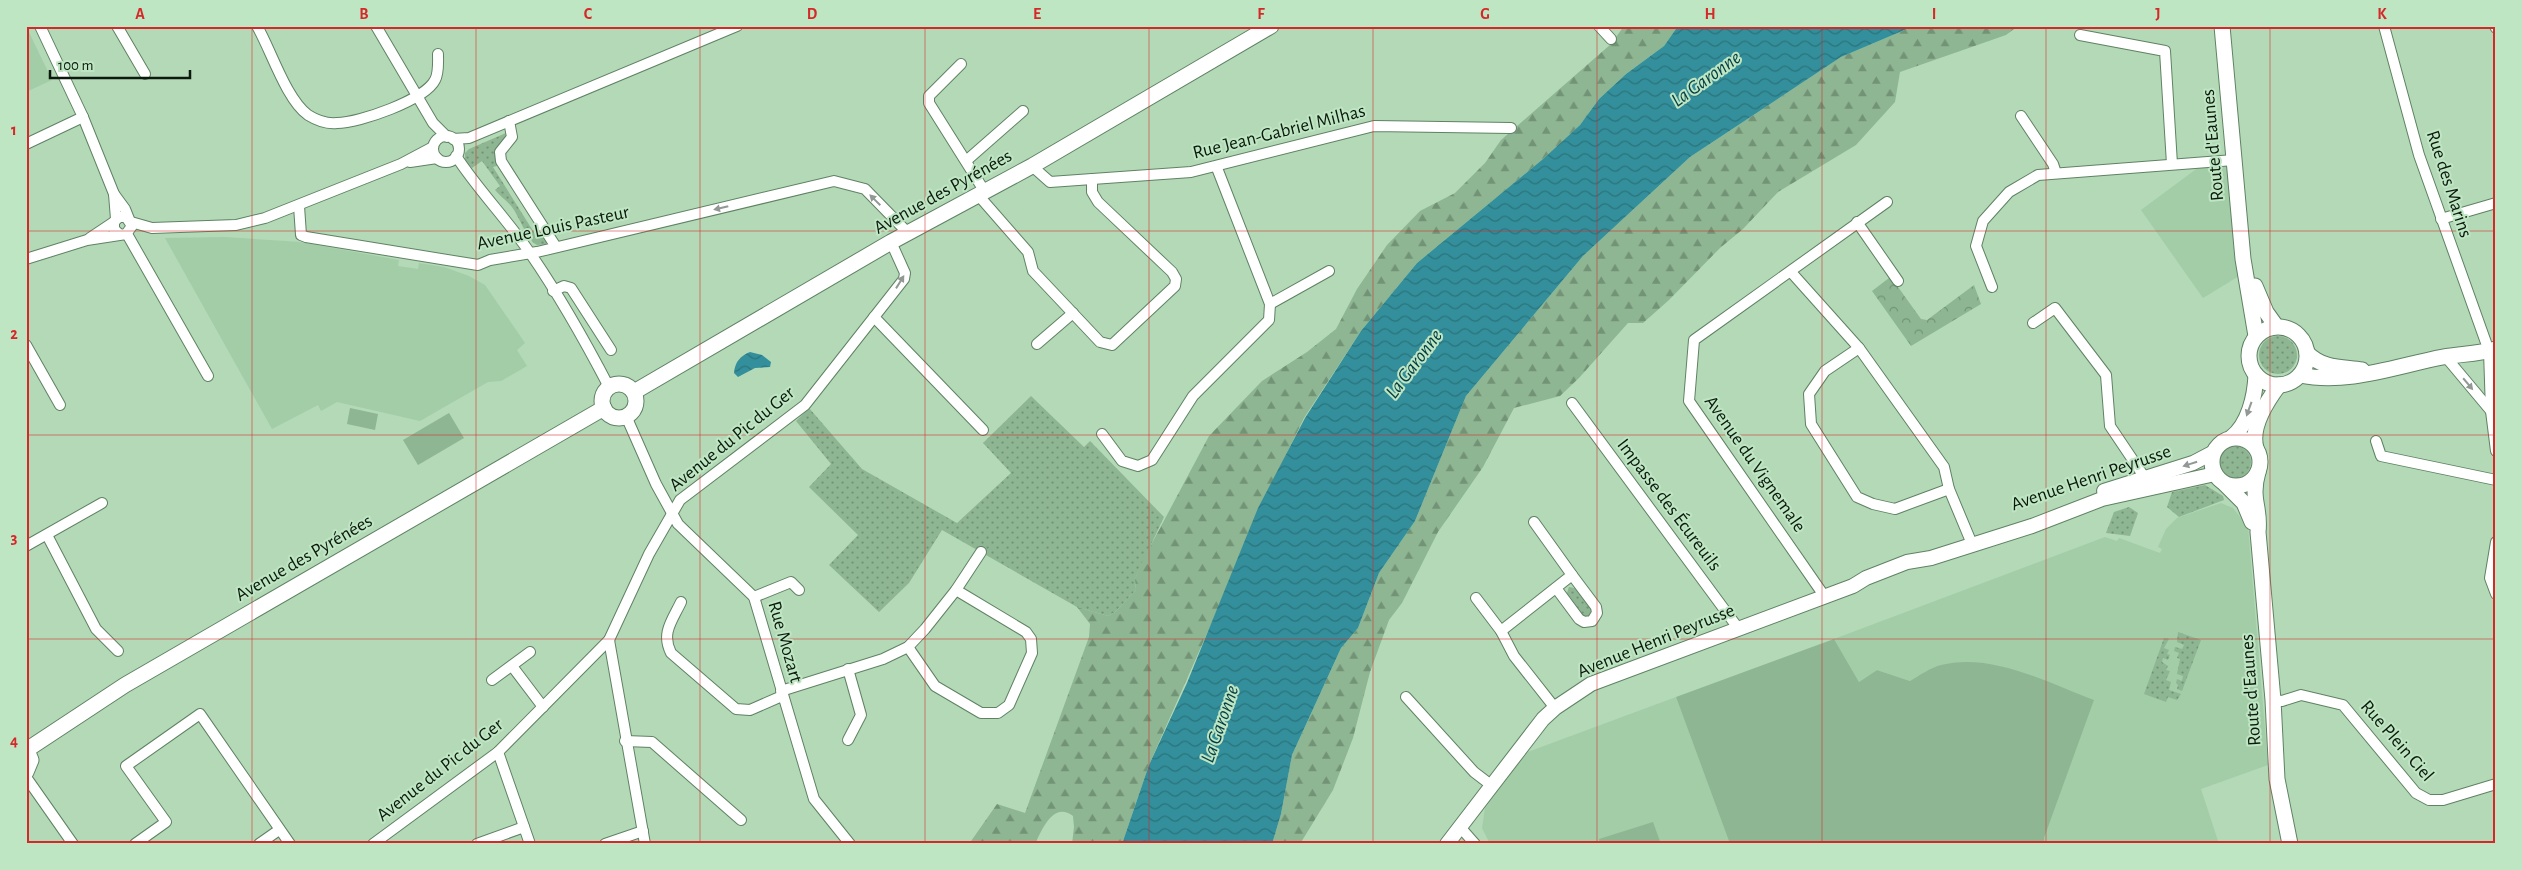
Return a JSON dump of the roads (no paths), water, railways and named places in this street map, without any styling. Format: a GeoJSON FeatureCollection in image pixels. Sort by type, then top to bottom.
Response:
{"type":"FeatureCollection","features":[{"type":"Feature","properties":{"kind":"main road","name":"Avenue des Pyrénées"},"geometry":{"type":"LineString","coordinates":[[634,392],[891,242],[910,234],[1032,166],[1271,26]]}},
{"type":"Feature","properties":{"kind":"main road","name":"Route d'Eaunes"},"geometry":{"type":"LineString","coordinates":[[2222,26],[2243,259],[2256,336]]}},
{"type":"Feature","properties":{"kind":"main road","name":"Route d'Eaunes"},"geometry":{"type":"LineString","coordinates":[[2243,259],[2266,312],[2276,326]]}},
{"type":"Feature","properties":{"kind":"main road"},"geometry":{"type":"LineString","coordinates":[[2256,375],[2268,383],[2279,385],[2289,383],[2300,375],[2306,362],[2307,353],[2304,342],[2294,332],[2276,326],[2256,336],[2249,355],[2256,375],[2255,392],[2244,423],[2230,438],[2222,442],[2214,452],[2211,463],[2220,479],[2244,485],[2258,472],[2260,460],[2254,441],[2256,428],[2269,398],[2279,385]]}},
{"type":"Feature","properties":{"kind":"main road"},"geometry":{"type":"LineString","coordinates":[[2300,375],[2331,380],[2350,378],[2373,371],[2445,356],[2492,350]]}},
{"type":"Feature","properties":{"kind":"main road"},"geometry":{"type":"LineString","coordinates":[[2307,353],[2322,364],[2334,368],[2373,371]]}},
{"type":"Feature","properties":{"kind":"main road"},"geometry":{"type":"LineString","coordinates":[[618,384],[627,386],[634,392],[636,401],[634,410],[626,416],[618,418],[610,415],[604,408],[602,397],[609,387],[618,384]]}},
{"type":"Feature","properties":{"kind":"main road","name":"Avenue des Pyrénées"},"geometry":{"type":"LineString","coordinates":[[27,749],[125,685],[604,408]]}},
{"type":"Feature","properties":{"kind":"main road"},"geometry":{"type":"LineString","coordinates":[[2230,438],[2246,440],[2256,448]]}},
{"type":"Feature","properties":{"kind":"main road","name":"Route d'Eaunes"},"geometry":{"type":"LineString","coordinates":[[2258,472],[2254,488],[2254,499],[2260,519],[2258,532],[2273,700],[2277,779],[2288,843]]}},
{"type":"Feature","properties":{"kind":"main road","name":"Route d'Eaunes"},"geometry":{"type":"LineString","coordinates":[[2220,479],[2244,503],[2258,532]]}},
{"type":"Feature","properties":{"kind":"main road"},"geometry":{"type":"LineString","coordinates":[[26,772],[31,760],[27,749]]}},
{"type":"Feature","properties":{"kind":"street"},"geometry":{"type":"LineString","coordinates":[[40,26],[82,117],[114,194],[125,208],[127,228]]}},
{"type":"Feature","properties":{"kind":"street"},"geometry":{"type":"LineString","coordinates":[[117,26],[145,74]]}},
{"type":"Feature","properties":{"kind":"street"},"geometry":{"type":"LineString","coordinates":[[258,26],[267,42],[273,61],[302,110],[315,119],[329,123],[343,122],[398,106],[418,97],[436,79],[438,54]]}},
{"type":"Feature","properties":{"kind":"street"},"geometry":{"type":"LineString","coordinates":[[376,26],[433,123],[453,148],[467,174],[502,214],[530,253],[609,387]]}},
{"type":"Feature","properties":{"kind":"street"},"geometry":{"type":"LineString","coordinates":[[401,164],[437,158],[444,162],[453,148],[469,138],[737,26]]}},
{"type":"Feature","properties":{"kind":"street"},"geometry":{"type":"LineString","coordinates":[[1599,26],[1611,39]]}},
{"type":"Feature","properties":{"kind":"street","name":"Rue des Marins"},"geometry":{"type":"LineString","coordinates":[[2384,26],[2419,155],[2441,219],[2492,350]]}},
{"type":"Feature","properties":{"kind":"street"},"geometry":{"type":"LineString","coordinates":[[2080,35],[2164,51],[2172,164]]}},
{"type":"Feature","properties":{"kind":"street"},"geometry":{"type":"LineString","coordinates":[[961,64],[928,99],[930,106],[966,161],[982,194],[1028,252],[1033,271],[1100,342],[1112,345],[1176,283],[1176,276],[1094,198],[1092,179]]}},
{"type":"Feature","properties":{"kind":"street"},"geometry":{"type":"LineString","coordinates":[[966,161],[1024,111]]}},
{"type":"Feature","properties":{"kind":"street"},"geometry":{"type":"LineString","coordinates":[[2021,116],[2053,164],[2056,173]]}},
{"type":"Feature","properties":{"kind":"street"},"geometry":{"type":"LineString","coordinates":[[26,144],[82,117]]}},
{"type":"Feature","properties":{"kind":"street"},"geometry":{"type":"LineString","coordinates":[[509,121],[512,137],[500,152],[501,161],[556,247]]}},
{"type":"Feature","properties":{"kind":"street"},"geometry":{"type":"LineString","coordinates":[[433,123],[437,158]]}},
{"type":"Feature","properties":{"kind":"street","name":"Rue Jean-Gabriel Milhas"},"geometry":{"type":"LineString","coordinates":[[1032,166],[1050,182],[1191,172],[1217,168],[1374,126],[1511,128]]}},
{"type":"Feature","properties":{"kind":"street"},"geometry":{"type":"LineString","coordinates":[[114,194],[114,229],[236,225],[299,206],[401,164],[434,144],[453,148]]}},
{"type":"Feature","properties":{"kind":"street"},"geometry":{"type":"LineString","coordinates":[[1992,288],[1976,246],[1983,221],[2009,192],[2038,175],[2234,160]]}},
{"type":"Feature","properties":{"kind":"street"},"geometry":{"type":"LineString","coordinates":[[1102,434],[1122,461],[1138,466],[1152,460],[1193,396],[1269,320],[1270,304],[1217,168]]}},
{"type":"Feature","properties":{"kind":"street","name":"Avenue Louis Pasteur"},"geometry":{"type":"LineString","coordinates":[[299,206],[301,235],[315,239],[478,265],[490,260],[530,253],[834,181],[865,189],[910,234]]}},
{"type":"Feature","properties":{"kind":"street","name":"Avenue du Vignemale"},"geometry":{"type":"LineString","coordinates":[[1825,596],[1689,401],[1694,340],[1887,202]]}},
{"type":"Feature","properties":{"kind":"street"},"geometry":{"type":"LineString","coordinates":[[2441,219],[2496,203]]}},
{"type":"Feature","properties":{"kind":"street"},"geometry":{"type":"LineString","coordinates":[[87,240],[122,216],[208,376]]}},
{"type":"Feature","properties":{"kind":"street"},"geometry":{"type":"LineString","coordinates":[[1857,222],[1898,281]]}},
{"type":"Feature","properties":{"kind":"street"},"geometry":{"type":"LineString","coordinates":[[26,259],[127,228]]}},
{"type":"Feature","properties":{"kind":"street","name":"Avenue du Pic du Ger"},"geometry":{"type":"LineString","coordinates":[[373,844],[498,752],[609,640],[649,554],[680,500],[805,405],[904,279],[906,273],[891,242]]}},
{"type":"Feature","properties":{"kind":"street"},"geometry":{"type":"LineString","coordinates":[[1270,304],[1329,271]]}},
{"type":"Feature","properties":{"kind":"street"},"geometry":{"type":"LineString","coordinates":[[1791,272],[1860,348],[1944,467],[1949,489],[1977,542]]}},
{"type":"Feature","properties":{"kind":"street"},"geometry":{"type":"LineString","coordinates":[[553,291],[564,286],[571,288],[611,350]]}},
{"type":"Feature","properties":{"kind":"street"},"geometry":{"type":"LineString","coordinates":[[2033,324],[2056,308],[2106,375],[2110,426],[2145,478]]}},
{"type":"Feature","properties":{"kind":"street"},"geometry":{"type":"LineString","coordinates":[[1037,344],[1073,313]]}},
{"type":"Feature","properties":{"kind":"street"},"geometry":{"type":"LineString","coordinates":[[874,318],[983,430]]}},
{"type":"Feature","properties":{"kind":"street"},"geometry":{"type":"LineString","coordinates":[[26,345],[60,405]]}},
{"type":"Feature","properties":{"kind":"street"},"geometry":{"type":"LineString","coordinates":[[1860,348],[1825,371],[1809,394],[1811,424],[1858,497],[1872,504],[1895,509],[1949,489]]}},
{"type":"Feature","properties":{"kind":"street"},"geometry":{"type":"LineString","coordinates":[[2492,350],[2491,411],[2495,431],[2496,452]]}},
{"type":"Feature","properties":{"kind":"street"},"geometry":{"type":"LineString","coordinates":[[2445,356],[2491,411]]}},
{"type":"Feature","properties":{"kind":"street","name":"Impasse des Écureuils"},"geometry":{"type":"LineString","coordinates":[[1572,403],[1738,628]]}},
{"type":"Feature","properties":{"kind":"street","name":"Rue Mozart"},"geometry":{"type":"LineString","coordinates":[[626,416],[656,484],[678,524],[754,597],[814,799],[850,844]]}},
{"type":"Feature","properties":{"kind":"street"},"geometry":{"type":"LineString","coordinates":[[2376,441],[2381,456],[2496,480]]}},
{"type":"Feature","properties":{"kind":"street","name":"Avenue Henri Peyrusse"},"geometry":{"type":"LineString","coordinates":[[1977,542],[2013,523],[2194,463],[2214,452]]}},
{"type":"Feature","properties":{"kind":"street","name":"Avenue Henri Peyrusse"},"geometry":{"type":"LineString","coordinates":[[1447,844],[1525,740],[1554,708],[1591,684],[1825,596],[1853,586],[1870,584],[1910,570],[1931,558],[2032,526],[2102,499],[2143,491],[2188,478],[2220,479]]}},
{"type":"Feature","properties":{"kind":"street"},"geometry":{"type":"LineString","coordinates":[[26,546],[102,503]]}},
{"type":"Feature","properties":{"kind":"street"},"geometry":{"type":"LineString","coordinates":[[1534,522],[1596,607],[1597,613],[1592,620],[1584,622],[1579,619],[1556,588]]}},
{"type":"Feature","properties":{"kind":"street"},"geometry":{"type":"LineString","coordinates":[[47,535],[96,629],[118,651]]}},
{"type":"Feature","properties":{"kind":"street"},"geometry":{"type":"LineString","coordinates":[[2496,542],[2490,578],[2496,594]]}},
{"type":"Feature","properties":{"kind":"street"},"geometry":{"type":"LineString","coordinates":[[681,602],[669,627],[666,642],[671,653],[736,709],[750,710],[782,694],[883,659],[908,647],[925,630],[956,590],[981,552]]}},
{"type":"Feature","properties":{"kind":"street"},"geometry":{"type":"LineString","coordinates":[[1501,631],[1572,575]]}},
{"type":"Feature","properties":{"kind":"street"},"geometry":{"type":"LineString","coordinates":[[754,597],[791,582],[799,590]]}},
{"type":"Feature","properties":{"kind":"street"},"geometry":{"type":"LineString","coordinates":[[908,647],[936,686],[951,697],[981,713],[998,713],[1009,704],[1032,653],[1031,639],[1026,632],[956,590]]}},
{"type":"Feature","properties":{"kind":"street"},"geometry":{"type":"LineString","coordinates":[[1476,598],[1501,631],[1514,656],[1554,708]]}},
{"type":"Feature","properties":{"kind":"street"},"geometry":{"type":"LineString","coordinates":[[609,640],[645,844]]}},
{"type":"Feature","properties":{"kind":"street"},"geometry":{"type":"LineString","coordinates":[[492,680],[530,652]]}},
{"type":"Feature","properties":{"kind":"street"},"geometry":{"type":"LineString","coordinates":[[512,666],[543,707]]}},
{"type":"Feature","properties":{"kind":"street"},"geometry":{"type":"LineString","coordinates":[[848,670],[860,715],[848,740]]}},
{"type":"Feature","properties":{"kind":"street","name":"Rue Plein Ciel"},"geometry":{"type":"LineString","coordinates":[[2273,700],[2282,701],[2302,695],[2344,705],[2416,793],[2429,800],[2442,800],[2496,784]]}},
{"type":"Feature","properties":{"kind":"street"},"geometry":{"type":"LineString","coordinates":[[1406,697],[1474,772],[1491,785]]}},
{"type":"Feature","properties":{"kind":"street"},"geometry":{"type":"LineString","coordinates":[[135,844],[166,822],[126,766],[200,714],[290,844]]}},
{"type":"Feature","properties":{"kind":"street"},"geometry":{"type":"LineString","coordinates":[[626,741],[652,742],[742,820]]}},
{"type":"Feature","properties":{"kind":"street"},"geometry":{"type":"LineString","coordinates":[[498,752],[530,844]]}},
{"type":"Feature","properties":{"kind":"street"},"geometry":{"type":"LineString","coordinates":[[26,777],[73,844]]}},
{"type":"Feature","properties":{"kind":"street"},"geometry":{"type":"LineString","coordinates":[[478,844],[524,827]]}},
{"type":"Feature","properties":{"kind":"street"},"geometry":{"type":"LineString","coordinates":[[1460,827],[1475,844]]}},
{"type":"Feature","properties":{"kind":"street"},"geometry":{"type":"LineString","coordinates":[[259,844],[279,830]]}},
{"type":"Feature","properties":{"kind":"street"},"geometry":{"type":"LineString","coordinates":[[605,844],[642,831]]}},
{"type":"Feature","properties":{"kind":"water","name":"La Garonne"},"geometry":{"type":"Polygon","coordinates":[[[1678,26],[1914,26],[1841,57],[1690,157],[1583,256],[1466,396],[1415,521],[1379,573],[1358,628],[1341,648],[1292,755],[1281,814],[1272,844],[1122,844],[1149,765],[1187,683],[1258,508],[1305,418],[1361,331],[1417,263],[1543,159],[1580,125],[1599,99],[1626,74],[1664,46],[1678,26]]]}},
{"type":"Feature","properties":{"kind":"water"},"geometry":{"type":"Polygon","coordinates":[[[750,352],[762,355],[771,362],[770,367],[755,368],[738,377],[734,373],[737,363],[743,355],[750,352]]]}}]}
